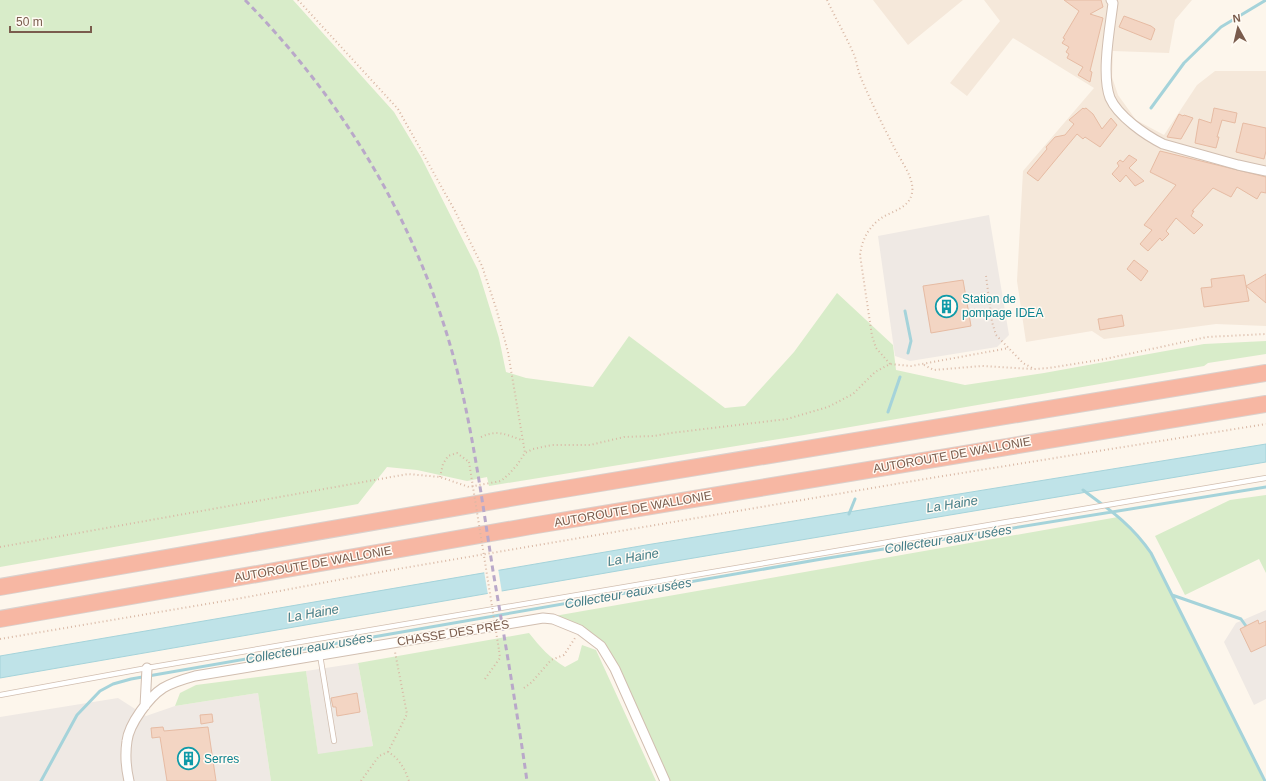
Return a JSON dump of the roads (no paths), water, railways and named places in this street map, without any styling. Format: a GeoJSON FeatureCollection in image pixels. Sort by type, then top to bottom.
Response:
{"type":"FeatureCollection","features":[{"type":"Feature","properties":{"kind":"highway"},"geometry":{"type":"LineString","coordinates":[[0,588],[520,496],[1266,373]]}},
{"type":"Feature","properties":{"kind":"highway","name":"AUTOROUTE DE WALLONIE"},"geometry":{"type":"LineString","coordinates":[[0,619],[531,526],[1266,404]]}},
{"type":"Feature","properties":{"kind":"street"},"geometry":{"type":"LineString","coordinates":[[1112,0],[1113,3],[1106,80],[1111,99],[1121,113],[1152,138],[1163,144],[1238,165],[1266,171]]}},
{"type":"Feature","properties":{"kind":"street","name":"CHASSE DES PRÉS"},"geometry":{"type":"LineString","coordinates":[[142,709],[162,690],[183,679],[195,676],[543,618],[553,619],[580,630],[601,646],[615,669],[664,781]]}},
{"type":"Feature","properties":{"kind":"street"},"geometry":{"type":"LineString","coordinates":[[129,781],[126,752],[127,739],[132,726],[142,709],[147,668]]}},
{"type":"Feature","properties":{"kind":"lane"},"geometry":{"type":"LineString","coordinates":[[0,695],[147,668],[1266,478]]}},
{"type":"Feature","properties":{"kind":"lane"},"geometry":{"type":"LineString","coordinates":[[320,655],[334,741]]}},
{"type":"Feature","properties":{"kind":"water","name":"La Haine"},"geometry":{"type":"Polygon","coordinates":[[[1266,444],[1266,462],[646,566],[0,678],[0,656],[646,545],[1266,444]]]}},
{"type":"Feature","properties":{"kind":"waterway"},"geometry":{"type":"LineString","coordinates":[[1151,108],[1184,63],[1221,27],[1266,0]]}},
{"type":"Feature","properties":{"kind":"waterway"},"geometry":{"type":"LineString","coordinates":[[905,311],[911,341],[908,353]]}},
{"type":"Feature","properties":{"kind":"waterway"},"geometry":{"type":"LineString","coordinates":[[888,412],[900,377]]}},
{"type":"Feature","properties":{"kind":"waterway","name":"Collecteur eaux usées"},"geometry":{"type":"LineString","coordinates":[[41,781],[77,715],[100,691],[113,684],[131,679],[816,560],[1266,487]]}},
{"type":"Feature","properties":{"kind":"waterway"},"geometry":{"type":"LineString","coordinates":[[1083,490],[1128,526],[1151,553],[1265,781]]}},
{"type":"Feature","properties":{"kind":"waterway"},"geometry":{"type":"LineString","coordinates":[[849,514],[855,499]]}},
{"type":"Feature","properties":{"kind":"waterway"},"geometry":{"type":"LineString","coordinates":[[1172,595],[1241,619],[1246,626]]}},
{"type":"Feature","properties":{"kind":"railway"},"geometry":{"type":"LineString","coordinates":[[245,0],[317,83],[349,128],[378,175],[403,223],[425,273],[444,325],[459,378],[474,450],[527,781]]}},
{"type":"Feature","properties":{"kind":"place","name":"Station de pompage IDEA"},"geometry":{"type":"Point","coordinates":[947,306]}},
{"type":"Feature","properties":{"kind":"place","name":"Serres"},"geometry":{"type":"Point","coordinates":[188,759]}}]}
